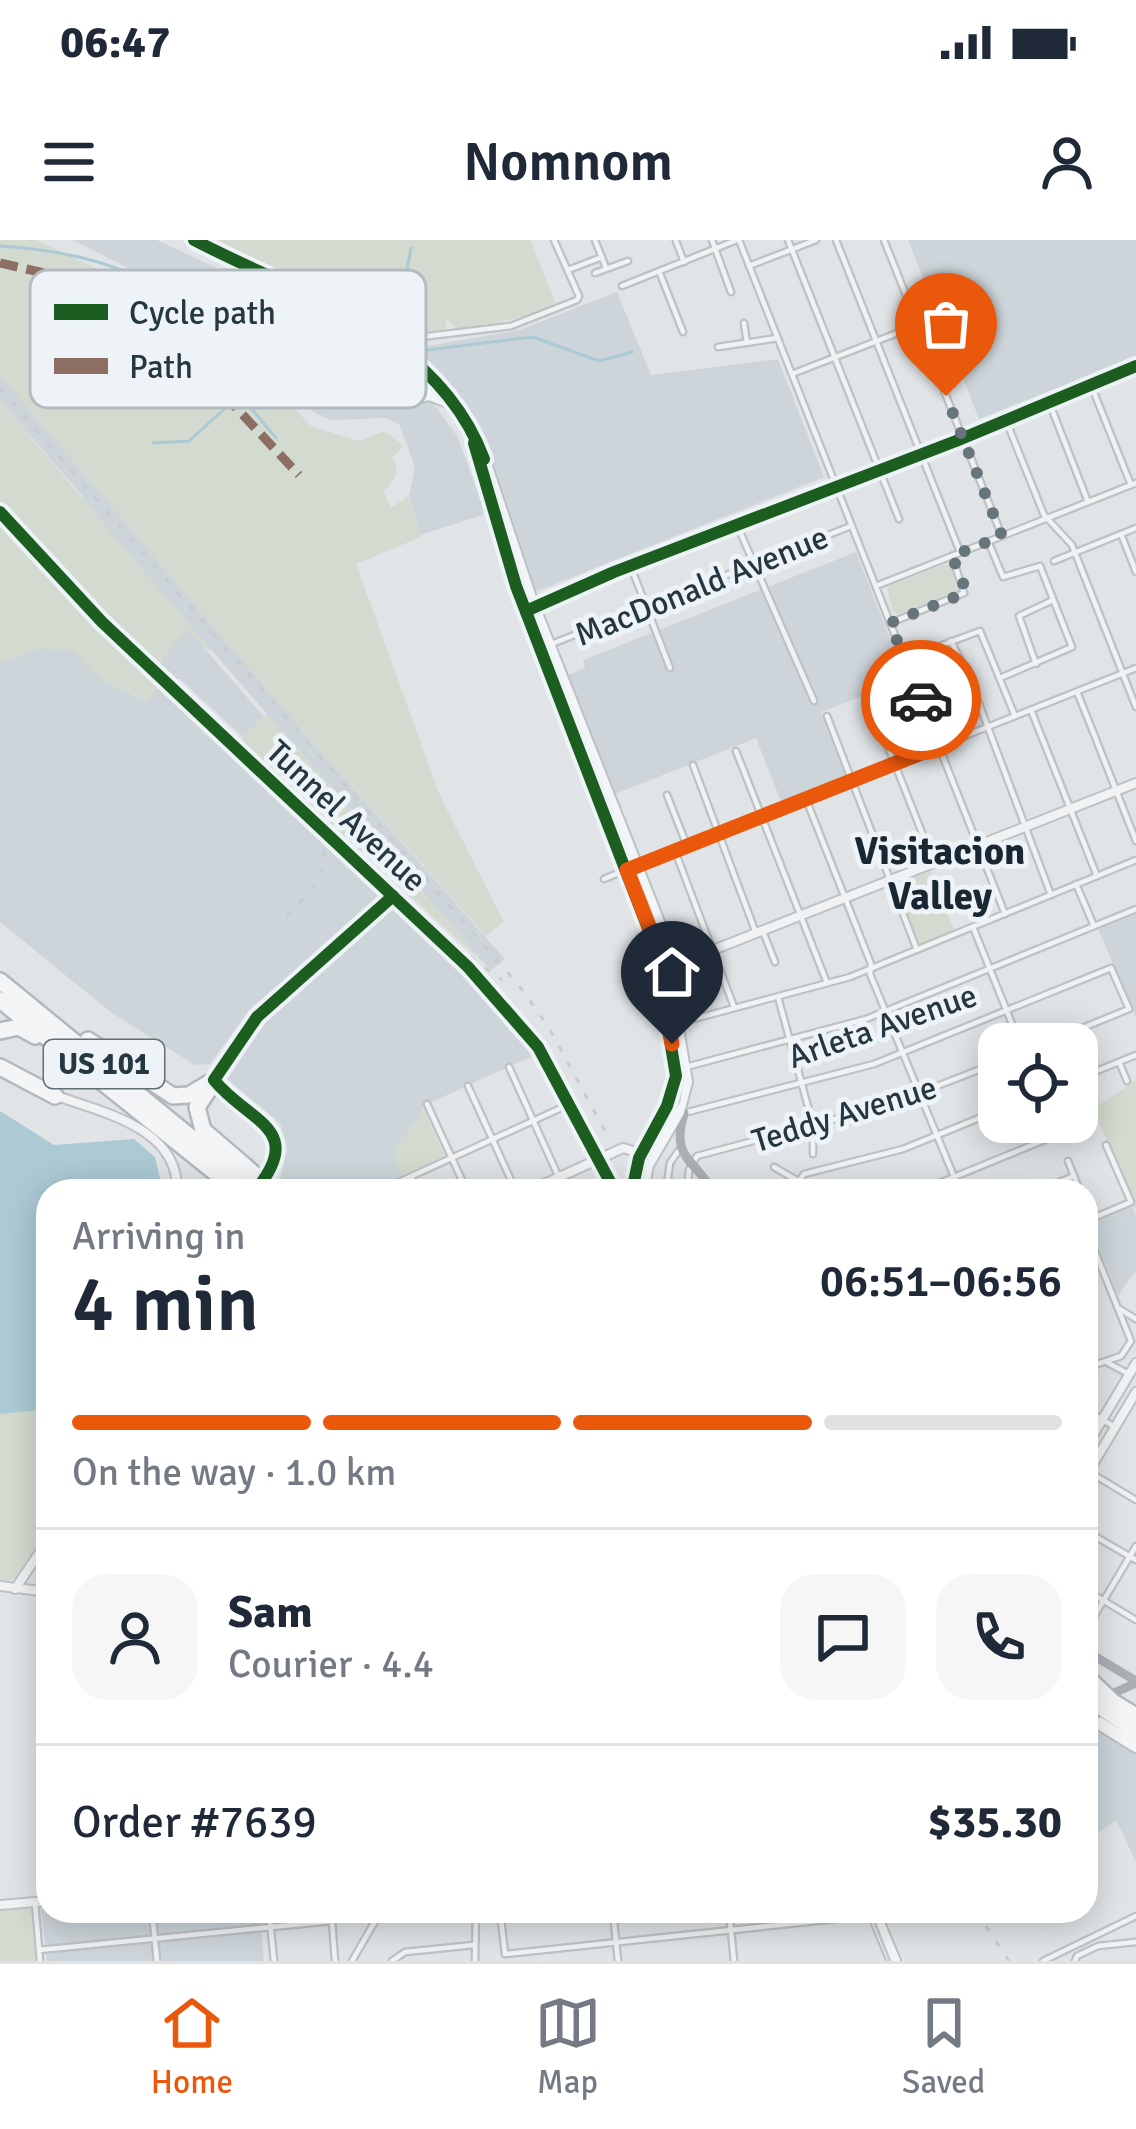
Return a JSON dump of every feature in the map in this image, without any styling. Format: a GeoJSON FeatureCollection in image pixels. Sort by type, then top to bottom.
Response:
{"type":"FeatureCollection","features":[{"type":"Feature","properties":{"kind":"highway"},"geometry":{"type":"LineString","coordinates":[[1,988],[167,1093],[189,1095],[219,1086]]}},
{"type":"Feature","properties":{"kind":"highway","name":"US 101"},"geometry":{"type":"LineString","coordinates":[[1,988],[150,1120],[233,1177]]}},
{"type":"Feature","properties":{"kind":"highway","name":"US 101"},"geometry":{"type":"LineString","coordinates":[[1,988],[233,1177]]}},
{"type":"Feature","properties":{"kind":"highway"},"geometry":{"type":"LineString","coordinates":[[0,1031],[13,1027],[28,1031],[150,1120]]}},
{"type":"Feature","properties":{"kind":"highway"},"geometry":{"type":"LineString","coordinates":[[0,1071],[55,1096]]}},
{"type":"Feature","properties":{"kind":"highway"},"geometry":{"type":"LineString","coordinates":[[219,1086],[199,1102],[198,1117],[233,1177]]}},
{"type":"Feature","properties":{"kind":"highway"},"geometry":{"type":"LineString","coordinates":[[1098,1698],[1136,1731]]}},
{"type":"Feature","properties":{"kind":"highway"},"geometry":{"type":"LineString","coordinates":[[1109,1706],[1136,1716]]}},
{"type":"Feature","properties":{"kind":"main road"},"geometry":{"type":"LineString","coordinates":[[194,240],[252,270]]}},
{"type":"Feature","properties":{"kind":"main road"},"geometry":{"type":"LineString","coordinates":[[529,606],[1135,370]]}},
{"type":"Feature","properties":{"kind":"main road"},"geometry":{"type":"LineString","coordinates":[[426,374],[474,443],[529,606],[632,868]]}},
{"type":"Feature","properties":{"kind":"main road"},"geometry":{"type":"LineString","coordinates":[[426,395],[449,401]]}},
{"type":"Feature","properties":{"kind":"main road"},"geometry":{"type":"LineString","coordinates":[[529,606],[549,645],[632,868],[686,1067],[676,1110],[645,1156],[636,1179]]}},
{"type":"Feature","properties":{"kind":"main road"},"geometry":{"type":"LineString","coordinates":[[673,1024],[680,1150],[704,1179]]}},
{"type":"Feature","properties":{"kind":"main road"},"geometry":{"type":"LineString","coordinates":[[643,1179],[645,1156]]}},
{"type":"Feature","properties":{"kind":"main road"},"geometry":{"type":"LineString","coordinates":[[1098,1658],[1136,1682]]}},
{"type":"Feature","properties":{"kind":"main road"},"geometry":{"type":"LineString","coordinates":[[1098,1687],[1136,1682]]}},
{"type":"Feature","properties":{"kind":"main road"},"geometry":{"type":"LineString","coordinates":[[1098,1722],[1136,1746]]}},
{"type":"Feature","properties":{"kind":"main road"},"geometry":{"type":"LineString","coordinates":[[873,1923],[884,1961]]}},
{"type":"Feature","properties":{"kind":"main road"},"geometry":{"type":"LineString","coordinates":[[875,1923],[894,1961]]}},
{"type":"Feature","properties":{"kind":"street"},"geometry":{"type":"LineString","coordinates":[[426,340],[511,326],[579,298],[554,240]]}},
{"type":"Feature","properties":{"kind":"street"},"geometry":{"type":"LineString","coordinates":[[712,240],[731,292]]}},
{"type":"Feature","properties":{"kind":"street"},"geometry":{"type":"LineString","coordinates":[[622,286],[738,240],[1005,914]]}},
{"type":"Feature","properties":{"kind":"street"},"geometry":{"type":"LineString","coordinates":[[788,240],[899,519]]}},
{"type":"Feature","properties":{"kind":"street"},"geometry":{"type":"LineString","coordinates":[[749,266],[816,240]]}},
{"type":"Feature","properties":{"kind":"street"},"geometry":{"type":"LineString","coordinates":[[836,240],[960,552]]}},
{"type":"Feature","properties":{"kind":"street"},"geometry":{"type":"LineString","coordinates":[[884,240],[1002,536]]}},
{"type":"Feature","properties":{"kind":"street"},"geometry":{"type":"LineString","coordinates":[[598,241],[607,269]]}},
{"type":"Feature","properties":{"kind":"street"},"geometry":{"type":"LineString","coordinates":[[676,241],[684,262]]}},
{"type":"Feature","properties":{"kind":"street"},"geometry":{"type":"LineString","coordinates":[[568,270],[602,257]]}},
{"type":"Feature","properties":{"kind":"street"},"geometry":{"type":"LineString","coordinates":[[596,273],[628,261]]}},
{"type":"Feature","properties":{"kind":"street"},"geometry":{"type":"LineString","coordinates":[[659,271],[683,332]]}},
{"type":"Feature","properties":{"kind":"street"},"geometry":{"type":"LineString","coordinates":[[744,323],[747,343]]}},
{"type":"Feature","properties":{"kind":"street"},"geometry":{"type":"LineString","coordinates":[[792,374],[921,324]]}},
{"type":"Feature","properties":{"kind":"street"},"geometry":{"type":"LineString","coordinates":[[718,347],[778,338]]}},
{"type":"Feature","properties":{"kind":"street"},"geometry":{"type":"LineString","coordinates":[[426,389],[434,382]]}},
{"type":"Feature","properties":{"kind":"street"},"geometry":{"type":"LineString","coordinates":[[876,586],[1133,484],[1091,384]]}},
{"type":"Feature","properties":{"kind":"street"},"geometry":{"type":"LineString","coordinates":[[1048,401],[1088,502]]}},
{"type":"Feature","properties":{"kind":"street"},"geometry":{"type":"LineString","coordinates":[[1005,418],[1046,518],[1075,552],[1136,706]]}},
{"type":"Feature","properties":{"kind":"street","name":"Tunnel Avenue"},"geometry":{"type":"LineString","coordinates":[[0,512],[77,598],[468,967],[538,1047],[610,1179]]}},
{"type":"Feature","properties":{"kind":"street"},"geometry":{"type":"LineString","coordinates":[[736,524],[814,701]]}},
{"type":"Feature","properties":{"kind":"street","name":"MacDonald Avenue"},"geometry":{"type":"LineString","coordinates":[[549,645],[852,525]]}},
{"type":"Feature","properties":{"kind":"street"},"geometry":{"type":"LineString","coordinates":[[1054,561],[1136,528]]}},
{"type":"Feature","properties":{"kind":"street"},"geometry":{"type":"LineString","coordinates":[[1121,534],[1136,572]]}},
{"type":"Feature","properties":{"kind":"street"},"geometry":{"type":"LineString","coordinates":[[988,541],[1002,576],[1038,566],[1071,648],[1000,678]]}},
{"type":"Feature","properties":{"kind":"street"},"geometry":{"type":"LineString","coordinates":[[890,623],[964,593],[952,556]]}},
{"type":"Feature","properties":{"kind":"street"},"geometry":{"type":"LineString","coordinates":[[630,566],[670,668]]}},
{"type":"Feature","properties":{"kind":"street"},"geometry":{"type":"LineString","coordinates":[[1036,664],[1019,616],[1053,600]]}},
{"type":"Feature","properties":{"kind":"street"},"geometry":{"type":"LineString","coordinates":[[905,659],[981,632],[1015,716]]}},
{"type":"Feature","properties":{"kind":"street"},"geometry":{"type":"LineString","coordinates":[[951,641],[1051,895]]}},
{"type":"Feature","properties":{"kind":"street"},"geometry":{"type":"LineString","coordinates":[[604,879],[1136,668]]}},
{"type":"Feature","properties":{"kind":"street"},"geometry":{"type":"LineString","coordinates":[[916,688],[964,669]]}},
{"type":"Feature","properties":{"kind":"street"},"geometry":{"type":"LineString","coordinates":[[1077,692],[1136,841]]}},
{"type":"Feature","properties":{"kind":"street"},"geometry":{"type":"LineString","coordinates":[[927,717],[975,698]]}},
{"type":"Feature","properties":{"kind":"street"},"geometry":{"type":"LineString","coordinates":[[871,704],[934,863]]}},
{"type":"Feature","properties":{"kind":"street"},"geometry":{"type":"LineString","coordinates":[[1031,710],[1096,876]]}},
{"type":"Feature","properties":{"kind":"street"},"geometry":{"type":"LineString","coordinates":[[827,716],[917,950]]}},
{"type":"Feature","properties":{"kind":"street"},"geometry":{"type":"LineString","coordinates":[[736,751],[827,983]]}},
{"type":"Feature","properties":{"kind":"street"},"geometry":{"type":"LineString","coordinates":[[693,765],[775,962]]}},
{"type":"Feature","properties":{"kind":"street"},"geometry":{"type":"LineString","coordinates":[[660,971],[1136,783]]}},
{"type":"Feature","properties":{"kind":"street"},"geometry":{"type":"LineString","coordinates":[[667,795],[687,846]]}},
{"type":"Feature","properties":{"kind":"street"},"geometry":{"type":"LineString","coordinates":[[806,799],[954,1177]]}},
{"type":"Feature","properties":{"kind":"street"},"geometry":{"type":"LineString","coordinates":[[675,851],[734,1007]]}},
{"type":"Feature","properties":{"kind":"street"},"geometry":{"type":"LineString","coordinates":[[673,1024],[870,969],[1136,860]]}},
{"type":"Feature","properties":{"kind":"street"},"geometry":{"type":"LineString","coordinates":[[1076,884],[1094,926]]}},
{"type":"Feature","properties":{"kind":"street"},"geometry":{"type":"LineString","coordinates":[[268,1179],[275,1139],[219,1086],[257,1016],[393,896]]}},
{"type":"Feature","properties":{"kind":"street"},"geometry":{"type":"LineString","coordinates":[[686,1067],[886,1011],[1136,909]]}},
{"type":"Feature","properties":{"kind":"street"},"geometry":{"type":"LineString","coordinates":[[973,927],[1011,1023]]}},
{"type":"Feature","properties":{"kind":"street","name":"Arleta Avenue"},"geometry":{"type":"LineString","coordinates":[[676,1110],[802,1083],[903,1052],[1111,968],[1129,1010],[1096,1023]]}},
{"type":"Feature","properties":{"kind":"street"},"geometry":{"type":"LineString","coordinates":[[778,997],[814,1125],[813,1154]]}},
{"type":"Feature","properties":{"kind":"street"},"geometry":{"type":"LineString","coordinates":[[1098,1070],[1136,1055]]}},
{"type":"Feature","properties":{"kind":"street"},"geometry":{"type":"LineString","coordinates":[[1119,1062],[1127,1081]]}},
{"type":"Feature","properties":{"kind":"street"},"geometry":{"type":"LineString","coordinates":[[509,1067],[559,1178],[623,1148],[645,1156]]}},
{"type":"Feature","properties":{"kind":"street","name":"Teddy Avenue"},"geometry":{"type":"LineString","coordinates":[[692,1164],[697,1156],[920,1094],[978,1071]]}},
{"type":"Feature","properties":{"kind":"street"},"geometry":{"type":"LineString","coordinates":[[468,1085],[511,1179]]}},
{"type":"Feature","properties":{"kind":"street"},"geometry":{"type":"LineString","coordinates":[[55,1096],[145,1132],[174,1161],[176,1179]]}},
{"type":"Feature","properties":{"kind":"street"},"geometry":{"type":"LineString","coordinates":[[427,1104],[461,1179]]}},
{"type":"Feature","properties":{"kind":"street"},"geometry":{"type":"LineString","coordinates":[[406,1179],[570,1104]]}},
{"type":"Feature","properties":{"kind":"street"},"geometry":{"type":"LineString","coordinates":[[800,1179],[903,1148],[978,1118]]}},
{"type":"Feature","properties":{"kind":"street"},"geometry":{"type":"LineString","coordinates":[[949,1179],[1035,1143]]}},
{"type":"Feature","properties":{"kind":"street"},"geometry":{"type":"LineString","coordinates":[[1098,1218],[1131,1202],[1106,1145]]}},
{"type":"Feature","properties":{"kind":"street"},"geometry":{"type":"LineString","coordinates":[[668,1179],[670,1163],[680,1150]]}},
{"type":"Feature","properties":{"kind":"street"},"geometry":{"type":"LineString","coordinates":[[1068,1161],[1075,1179]]}},
{"type":"Feature","properties":{"kind":"street"},"geometry":{"type":"LineString","coordinates":[[689,1179],[692,1164]]}},
{"type":"Feature","properties":{"kind":"street"},"geometry":{"type":"LineString","coordinates":[[774,1167],[795,1179]]}},
{"type":"Feature","properties":{"kind":"street"},"geometry":{"type":"LineString","coordinates":[[1067,1179],[1074,1176]]}},
{"type":"Feature","properties":{"kind":"street"},"geometry":{"type":"LineString","coordinates":[[1098,1256],[1131,1341],[1121,1356],[1098,1364]]}},
{"type":"Feature","properties":{"kind":"street"},"geometry":{"type":"LineString","coordinates":[[1118,1308],[1136,1318]]}},
{"type":"Feature","properties":{"kind":"street"},"geometry":{"type":"LineString","coordinates":[[1106,1361],[1130,1374]]}},
{"type":"Feature","properties":{"kind":"street"},"geometry":{"type":"LineString","coordinates":[[1098,1427],[1136,1363]]}},
{"type":"Feature","properties":{"kind":"street"},"geometry":{"type":"LineString","coordinates":[[1098,1455],[1136,1392]]}},
{"type":"Feature","properties":{"kind":"street"},"geometry":{"type":"LineString","coordinates":[[1098,1418],[1115,1427]]}},
{"type":"Feature","properties":{"kind":"street"},"geometry":{"type":"LineString","coordinates":[[1098,1479],[1136,1500]]}},
{"type":"Feature","properties":{"kind":"street"},"geometry":{"type":"LineString","coordinates":[[1098,1538],[1133,1558]]}},
{"type":"Feature","properties":{"kind":"street"},"geometry":{"type":"LineString","coordinates":[[1098,1610],[1136,1546]]}},
{"type":"Feature","properties":{"kind":"street"},"geometry":{"type":"LineString","coordinates":[[14,1589],[36,1557]]}},
{"type":"Feature","properties":{"kind":"street"},"geometry":{"type":"LineString","coordinates":[[0,1586],[36,1591]]}},
{"type":"Feature","properties":{"kind":"street"},"geometry":{"type":"LineString","coordinates":[[1098,1597],[1136,1620]]}},
{"type":"Feature","properties":{"kind":"street"},"geometry":{"type":"LineString","coordinates":[[0,1905],[36,1902]]}},
{"type":"Feature","properties":{"kind":"street"},"geometry":{"type":"LineString","coordinates":[[30,1903],[40,1961]]}},
{"type":"Feature","properties":{"kind":"street"},"geometry":{"type":"LineString","coordinates":[[1043,1961],[1136,1916]]}},
{"type":"Feature","properties":{"kind":"street"},"geometry":{"type":"LineString","coordinates":[[153,1923],[157,1961]]}},
{"type":"Feature","properties":{"kind":"street"},"geometry":{"type":"LineString","coordinates":[[270,1923],[274,1961]]}},
{"type":"Feature","properties":{"kind":"street"},"geometry":{"type":"LineString","coordinates":[[39,1950],[316,1923]]}},
{"type":"Feature","properties":{"kind":"street"},"geometry":{"type":"LineString","coordinates":[[332,1923],[335,1961]]}},
{"type":"Feature","properties":{"kind":"street"},"geometry":{"type":"LineString","coordinates":[[352,1961],[374,1923]]}},
{"type":"Feature","properties":{"kind":"street"},"geometry":{"type":"LineString","coordinates":[[475,1923],[476,1961]]}},
{"type":"Feature","properties":{"kind":"street"},"geometry":{"type":"LineString","coordinates":[[502,1923],[506,1954],[800,1923]]}},
{"type":"Feature","properties":{"kind":"street"},"geometry":{"type":"LineString","coordinates":[[614,1923],[618,1961]]}},
{"type":"Feature","properties":{"kind":"street"},"geometry":{"type":"LineString","coordinates":[[730,1923],[734,1961]]}},
{"type":"Feature","properties":{"kind":"street"},"geometry":{"type":"LineString","coordinates":[[1076,1959],[1098,1946],[1136,1942]]}},
{"type":"Feature","properties":{"kind":"street"},"geometry":{"type":"LineString","coordinates":[[392,1961],[405,1952],[474,1945]]}},
{"type":"Feature","properties":{"kind":"shaded area"},"geometry":{"type":"Polygon","coordinates":[[[0,240],[37,240],[99,270],[30,270],[30,408],[294,408],[311,426],[359,441],[385,431],[404,446],[392,458],[395,476],[383,491],[391,508],[408,496],[421,537],[356,564],[440,796],[504,922],[486,936],[302,730],[0,375],[0,240]]]}},
{"type":"Feature","properties":{"kind":"shaded area"},"geometry":{"type":"Polygon","coordinates":[[[73,240],[157,240],[220,270],[132,270],[73,240]]]}},
{"type":"Feature","properties":{"kind":"shaded area"},"geometry":{"type":"Polygon","coordinates":[[[208,240],[530,240],[556,305],[456,329],[447,319],[445,329],[426,332],[426,270],[266,270],[208,240]]]}},
{"type":"Feature","properties":{"kind":"shaded area"},"geometry":{"type":"Polygon","coordinates":[[[908,240],[1136,240],[1136,357],[979,419],[908,240]]]}},
{"type":"Feature","properties":{"kind":"shaded area"},"geometry":{"type":"Polygon","coordinates":[[[617,292],[651,375],[778,359],[824,477],[535,592],[489,456],[460,401],[426,360],[426,346],[519,330],[617,292]]]}},
{"type":"Feature","properties":{"kind":"shaded area"},"geometry":{"type":"Polygon","coordinates":[[[0,375],[302,730],[505,959],[491,970],[96,518],[0,401],[0,375]]]}},
{"type":"Feature","properties":{"kind":"shaded area"},"geometry":{"type":"Polygon","coordinates":[[[426,393],[457,436],[486,514],[420,535],[409,496],[415,467],[399,424],[386,418],[331,420],[308,408],[426,408],[426,393]]]}},
{"type":"Feature","properties":{"kind":"shaded area"},"geometry":{"type":"Polygon","coordinates":[[[0,401],[210,649],[187,629],[156,666],[167,678],[147,701],[101,679],[70,649],[39,648],[0,663],[0,401]]]}},
{"type":"Feature","properties":{"kind":"shaded area"},"geometry":{"type":"Polygon","coordinates":[[[856,552],[906,679],[821,712],[846,778],[782,804],[756,738],[615,794],[568,675],[585,668],[583,660],[856,552]]]}},
{"type":"Feature","properties":{"kind":"shaded area"},"geometry":{"type":"Polygon","coordinates":[[[951,566],[957,591],[893,612],[887,587],[951,566]]]}},
{"type":"Feature","properties":{"kind":"shaded area"},"geometry":{"type":"Polygon","coordinates":[[[187,628],[264,717],[243,737],[180,679],[169,679],[156,666],[187,628]]]}},
{"type":"Feature","properties":{"kind":"shaded area"},"geometry":{"type":"Polygon","coordinates":[[[39,648],[71,649],[101,679],[146,701],[161,685],[382,891],[379,902],[293,978],[251,1008],[210,1064],[195,1065],[112,1013],[0,922],[0,663],[39,648]]]}},
{"type":"Feature","properties":{"kind":"shaded area"},"geometry":{"type":"Polygon","coordinates":[[[267,714],[491,970],[240,740],[267,714]]]}},
{"type":"Feature","properties":{"kind":"shaded area"},"geometry":{"type":"Polygon","coordinates":[[[930,869],[954,931],[919,945],[894,883],[930,869]]]}},
{"type":"Feature","properties":{"kind":"shaded area"},"geometry":{"type":"Polygon","coordinates":[[[390,907],[537,1054],[423,1106],[421,1116],[395,1148],[401,1176],[280,1179],[287,1150],[280,1123],[225,1077],[253,1032],[390,907]]]}},
{"type":"Feature","properties":{"kind":"shaded area"},"geometry":{"type":"Polygon","coordinates":[[[1136,912],[1136,1019],[1098,928],[1136,912]]]}},
{"type":"Feature","properties":{"kind":"shaded area"},"geometry":{"type":"Polygon","coordinates":[[[1136,1080],[1136,1210],[1098,1121],[1098,1106],[1136,1080]]]}},
{"type":"Feature","properties":{"kind":"shaded area"},"geometry":{"type":"Polygon","coordinates":[[[424,1110],[445,1156],[401,1176],[393,1158],[398,1155],[395,1148],[424,1110]]]}},
{"type":"Feature","properties":{"kind":"shaded area"},"geometry":{"type":"Polygon","coordinates":[[[1132,1206],[1136,1216],[1136,1271],[1118,1296],[1098,1245],[1098,1221],[1132,1206]]]}},
{"type":"Feature","properties":{"kind":"shaded area"},"geometry":{"type":"Polygon","coordinates":[[[36,1409],[36,1555],[21,1574],[0,1583],[0,1414],[36,1409]]]}},
{"type":"Feature","properties":{"kind":"shaded area"},"geometry":{"type":"Polygon","coordinates":[[[1098,1729],[1136,1753],[1136,1862],[1116,1820],[1098,1833],[1098,1729]]]}},
{"type":"Feature","properties":{"kind":"shaded area"},"geometry":{"type":"Polygon","coordinates":[[[31,1909],[35,1961],[0,1961],[0,1910],[31,1909]]]}},
{"type":"Feature","properties":{"kind":"shaded area"},"geometry":{"type":"Polygon","coordinates":[[[43,1923],[260,1923],[264,1961],[47,1961],[43,1923]]]}},
{"type":"Feature","properties":{"kind":"water"},"geometry":{"type":"Polygon","coordinates":[[[0,1111],[54,1145],[134,1139],[155,1157],[160,1179],[36,1179],[36,1410],[0,1414],[0,1111]]]}},
{"type":"Feature","properties":{"kind":"waterway"},"geometry":{"type":"LineString","coordinates":[[0,246],[88,259],[119,270]]}},
{"type":"Feature","properties":{"kind":"waterway"},"geometry":{"type":"LineString","coordinates":[[407,270],[411,248]]}},
{"type":"Feature","properties":{"kind":"waterway"},"geometry":{"type":"LineString","coordinates":[[428,350],[533,337],[599,361],[632,352]]}},
{"type":"Feature","properties":{"kind":"waterway"},"geometry":{"type":"LineString","coordinates":[[153,443],[189,441],[226,408]]}},
{"type":"Feature","properties":{"kind":"waterway"},"geometry":{"type":"LineString","coordinates":[[251,408],[276,438]]}},
{"type":"Feature","properties":{"kind":"tram line"},"geometry":{"type":"LineString","coordinates":[[608,802],[655,924],[684,1073],[679,1101],[641,1179]]}},
{"type":"Feature","properties":{"kind":"tram line"},"geometry":{"type":"LineString","coordinates":[[875,1923],[890,1961]]}},
{"type":"Feature","properties":{"kind":"railway"},"geometry":{"type":"LineString","coordinates":[[0,388],[520,987],[548,1026],[606,1133]]}},
{"type":"Feature","properties":{"kind":"railway"},"geometry":{"type":"LineString","coordinates":[[221,723],[462,951],[502,980]]}},
{"type":"Feature","properties":{"kind":"railway"},"geometry":{"type":"LineString","coordinates":[[286,916],[315,883],[324,859],[316,816]]}},
{"type":"Feature","properties":{"kind":"railway"},"geometry":{"type":"LineString","coordinates":[[984,1923],[1009,1961]]}},
{"type":"Feature","properties":{"kind":"marked path"},"geometry":{"type":"LineString","coordinates":[[0,263],[31,270]]}},
{"type":"Feature","properties":{"kind":"marked path"},"geometry":{"type":"LineString","coordinates":[[236,408],[299,475]]}},
{"type":"Feature","properties":{"kind":"marked path"},"geometry":{"type":"LineString","coordinates":[[969,677],[972,685]]}},
{"type":"Feature","properties":{"kind":"cycle path"},"geometry":{"type":"LineString","coordinates":[[194,240],[256,270]]}},
{"type":"Feature","properties":{"kind":"cycle path"},"geometry":{"type":"LineString","coordinates":[[526,611],[1136,366]]}},
{"type":"Feature","properties":{"kind":"cycle path"},"geometry":{"type":"LineString","coordinates":[[426,373],[463,416],[484,459]]}},
{"type":"Feature","properties":{"kind":"cycle path"},"geometry":{"type":"LineString","coordinates":[[474,443],[516,586],[654,944],[676,1076],[667,1106],[639,1158],[635,1179]]}},
{"type":"Feature","properties":{"kind":"cycle path"},"geometry":{"type":"LineString","coordinates":[[0,512],[102,622],[468,967],[538,1047],[609,1179]]}},
{"type":"Feature","properties":{"kind":"cycle path"},"geometry":{"type":"LineString","coordinates":[[264,1179],[275,1153],[274,1140],[214,1080],[257,1017],[393,896]]}},
{"type":"Feature","properties":{"kind":"way so far"},"geometry":{"type":"LineString","coordinates":[[921,700],[890,623],[963,594],[952,556],[1002,536],[946,396]]}},
{"type":"Feature","properties":{"kind":"district","name":"Visitacion Valley"},"geometry":{"type":"Point","coordinates":[940,872]}},
{"type":"Feature","properties":{"kind":"route"},"geometry":{"type":"LineString","coordinates":[[672,1044],[651,931],[627,870],[939,746],[921,700]]}}]}
